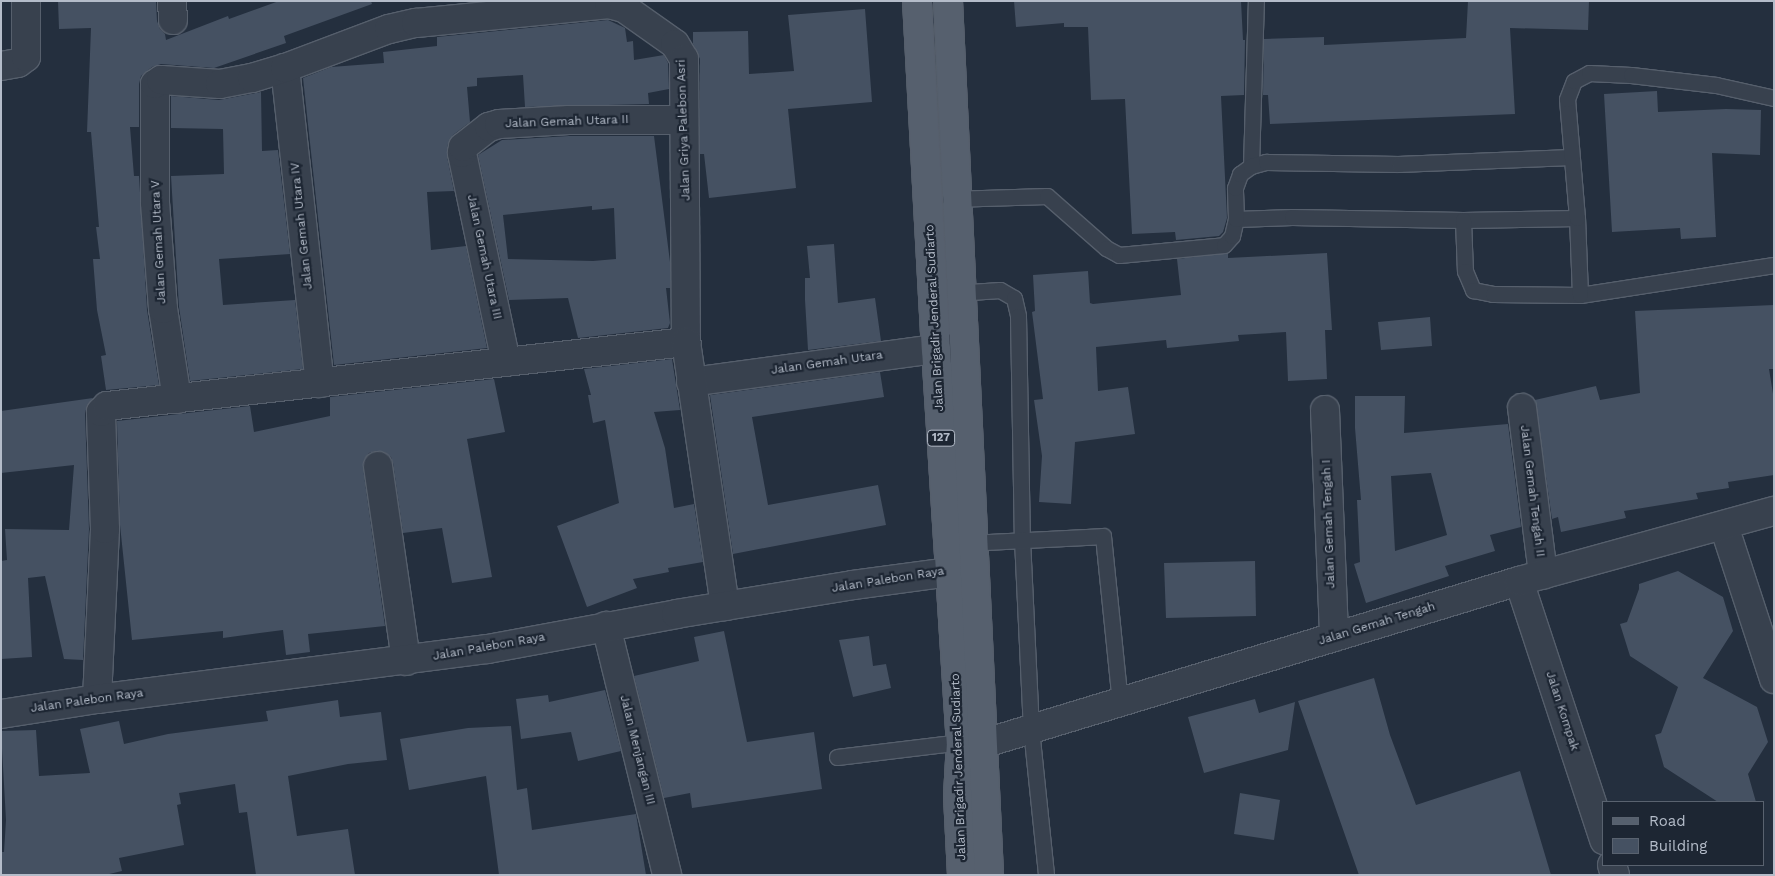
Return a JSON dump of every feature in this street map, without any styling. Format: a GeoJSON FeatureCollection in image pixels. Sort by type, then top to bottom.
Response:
{"type":"FeatureCollection","features":[{"type":"Feature","properties":{"kind":"main road","name":"Jalan Brigadir Jenderal Sudiarto"},"geometry":{"type":"LineString","coordinates":[[917,1],[936,349],[961,556],[971,743],[989,875]]}},
{"type":"Feature","properties":{"kind":"main road","name":"Jalan Brigadir Jenderal Sudiarto"},"geometry":{"type":"LineString","coordinates":[[948,1],[964,348],[961,556]]}},
{"type":"Feature","properties":{"kind":"main road","name":"Jalan Brigadir Jenderal Sudiarto"},"geometry":{"type":"LineString","coordinates":[[962,875],[958,796],[971,743]]}},
{"type":"Feature","properties":{"kind":"street"},"geometry":{"type":"LineString","coordinates":[[1,66],[18,64],[26,57],[26,1]]}},
{"type":"Feature","properties":{"kind":"street","name":"Jalan Griya Palebon Asri"},"geometry":{"type":"LineString","coordinates":[[155,84],[161,80],[220,84],[285,68],[389,29],[416,23],[601,4],[617,5],[669,38],[684,59],[686,342],[724,606]]}},
{"type":"Feature","properties":{"kind":"street","name":"Jalan Gemah Utara IV"},"geometry":{"type":"LineString","coordinates":[[285,68],[320,383]]}},
{"type":"Feature","properties":{"kind":"street","name":"Jalan Gemah Utara V"},"geometry":{"type":"LineString","coordinates":[[155,84],[155,202],[162,309],[177,399]]}},
{"type":"Feature","properties":{"kind":"street","name":"Jalan Gemah Utara II"},"geometry":{"type":"LineString","coordinates":[[462,153],[463,147],[468,142],[490,127],[499,124],[568,120],[684,120]]}},
{"type":"Feature","properties":{"kind":"street","name":"Jalan Gemah Utara III"},"geometry":{"type":"LineString","coordinates":[[462,153],[506,362]]}},
{"type":"Feature","properties":{"kind":"street"},"geometry":{"type":"LineString","coordinates":[[97,699],[105,529],[101,412],[107,406],[686,342]]}},
{"type":"Feature","properties":{"kind":"street","name":"Jalan Gemah Utara"},"geometry":{"type":"LineString","coordinates":[[691,382],[936,349],[964,348]]}},
{"type":"Feature","properties":{"kind":"street","name":"Jalan Gemah Tengah II"},"geometry":{"type":"LineString","coordinates":[[1522,408],[1531,578]]}},
{"type":"Feature","properties":{"kind":"street","name":"Jalan Gemah Tengah I"},"geometry":{"type":"LineString","coordinates":[[1325,410],[1334,637]]}},
{"type":"Feature","properties":{"kind":"street"},"geometry":{"type":"LineString","coordinates":[[378,466],[406,661]]}},
{"type":"Feature","properties":{"kind":"street","name":"Jalan Gemah Tengah"},"geometry":{"type":"LineString","coordinates":[[971,743],[1032,729],[1531,578],[1774,511]]}},
{"type":"Feature","properties":{"kind":"street"},"geometry":{"type":"LineString","coordinates":[[1724,526],[1774,679]]}},
{"type":"Feature","properties":{"kind":"street","name":"Jalan Palebon Raya"},"geometry":{"type":"LineString","coordinates":[[1,714],[97,699],[406,661],[488,649],[724,606],[961,556]]}},
{"type":"Feature","properties":{"kind":"street","name":"Jalan Kompak"},"geometry":{"type":"LineString","coordinates":[[1531,578],[1602,833]]}},
{"type":"Feature","properties":{"kind":"street","name":"Jalan Menjangan III"},"geometry":{"type":"LineString","coordinates":[[606,626],[667,875]]}},
{"type":"Feature","properties":{"kind":"lane"},"geometry":{"type":"LineString","coordinates":[[1251,166],[1256,1]]}},
{"type":"Feature","properties":{"kind":"lane"},"geometry":{"type":"LineString","coordinates":[[1580,295],[1577,218],[1570,157],[1567,99],[1574,81],[1590,73],[1616,73],[1716,85],[1774,98]]}},
{"type":"Feature","properties":{"kind":"lane"},"geometry":{"type":"LineString","coordinates":[[929,199],[1047,196],[1106,248],[1119,256],[1224,245],[1232,236],[1236,219],[1235,188],[1240,174],[1251,166],[1266,162],[1426,164],[1570,157]]}},
{"type":"Feature","properties":{"kind":"lane"},"geometry":{"type":"LineString","coordinates":[[1236,219],[1292,217],[1463,220],[1577,218]]}},
{"type":"Feature","properties":{"kind":"lane"},"geometry":{"type":"LineString","coordinates":[[1463,220],[1465,271],[1473,290],[1493,294],[1580,295],[1774,265]]}},
{"type":"Feature","properties":{"kind":"lane"},"geometry":{"type":"LineString","coordinates":[[933,294],[1000,290],[1014,298],[1018,316],[1022,539],[1032,729],[1046,875]]}},
{"type":"Feature","properties":{"kind":"lane"},"geometry":{"type":"LineString","coordinates":[[961,556],[1022,539],[1103,536],[1120,702]]}},
{"type":"Feature","properties":{"kind":"lane"},"geometry":{"type":"LineString","coordinates":[[837,757],[971,743]]}},
{"type":"Feature","properties":{"kind":"building"},"geometry":{"type":"Polygon","coordinates":[[[58,1],[156,1],[157,21],[160,29],[165,34],[166,40],[228,16],[229,19],[279,1],[371,1],[372,4],[284,36],[286,43],[214,68],[161,64],[152,67],[141,76],[139,84],[139,127],[130,127],[134,176],[139,176],[147,310],[159,385],[106,390],[101,356],[106,355],[97,310],[93,259],[100,259],[96,227],[99,227],[91,132],[87,132],[91,28],[59,29],[58,1]]]}},
{"type":"Feature","properties":{"kind":"building"},"geometry":{"type":"Polygon","coordinates":[[[1014,1],[1241,1],[1243,40],[1245,40],[1244,95],[1221,96],[1227,218],[1223,232],[1219,236],[1176,240],[1175,232],[1132,234],[1125,99],[1091,100],[1088,27],[1064,27],[1064,23],[1016,27],[1014,1]]]}},
{"type":"Feature","properties":{"kind":"building"},"geometry":{"type":"Polygon","coordinates":[[[1468,1],[1589,1],[1588,30],[1510,28],[1515,114],[1270,124],[1268,95],[1263,95],[1264,39],[1324,37],[1324,45],[1466,38],[1468,1]]]}},
{"type":"Feature","properties":{"kind":"building"},"geometry":{"type":"Polygon","coordinates":[[[865,9],[872,102],[788,109],[796,188],[709,198],[704,154],[700,154],[700,59],[693,44],[693,32],[748,31],[749,74],[794,71],[788,15],[865,9]]]}},
{"type":"Feature","properties":{"kind":"building"},"geometry":{"type":"Polygon","coordinates":[[[608,20],[625,28],[627,42],[633,41],[634,60],[664,55],[668,63],[669,89],[648,93],[649,104],[525,107],[523,75],[477,78],[477,86],[467,87],[470,122],[453,135],[448,144],[447,156],[454,191],[427,192],[431,250],[466,246],[487,348],[334,365],[303,78],[331,67],[384,63],[383,52],[437,46],[437,37],[608,20]]]}},
{"type":"Feature","properties":{"kind":"building"},"geometry":{"type":"Polygon","coordinates":[[[1657,91],[1658,112],[1726,109],[1761,110],[1760,155],[1712,153],[1716,237],[1681,239],[1680,228],[1612,232],[1604,94],[1657,91]]]}},
{"type":"Feature","properties":{"kind":"building"},"geometry":{"type":"Polygon","coordinates":[[[261,92],[262,151],[278,150],[290,254],[219,259],[223,305],[295,300],[303,369],[190,381],[179,307],[171,176],[224,174],[223,129],[171,128],[171,96],[219,100],[261,92]]]}},
{"type":"Feature","properties":{"kind":"building"},"geometry":{"type":"Polygon","coordinates":[[[569,136],[654,136],[670,262],[670,288],[666,288],[670,323],[668,328],[578,338],[568,298],[509,300],[478,155],[502,140],[569,136]],[[592,206],[503,215],[508,259],[593,261],[616,259],[614,208],[592,210],[592,206]]]}},
{"type":"Feature","properties":{"kind":"building"},"geometry":{"type":"Polygon","coordinates":[[[834,244],[838,303],[875,298],[881,341],[808,350],[805,278],[810,278],[807,246],[834,244]]]}},
{"type":"Feature","properties":{"kind":"building"},"geometry":{"type":"Polygon","coordinates":[[[1228,253],[1228,258],[1327,253],[1332,330],[1325,330],[1327,379],[1288,381],[1286,332],[1238,335],[1239,341],[1167,348],[1166,340],[1096,347],[1098,391],[1128,387],[1135,434],[1075,442],[1071,504],[1039,502],[1042,456],[1034,400],[1043,399],[1032,312],[1035,311],[1033,275],[1088,271],[1090,303],[1093,304],[1181,295],[1177,259],[1228,253]]]}},
{"type":"Feature","properties":{"kind":"building"},"geometry":{"type":"Polygon","coordinates":[[[1774,305],[1774,369],[1769,369],[1774,400],[1774,475],[1728,482],[1729,488],[1696,493],[1698,499],[1624,511],[1626,518],[1561,532],[1558,517],[1552,519],[1535,400],[1596,386],[1600,400],[1640,393],[1635,311],[1774,305]]]}},
{"type":"Feature","properties":{"kind":"building"},"geometry":{"type":"Polygon","coordinates":[[[1430,317],[1432,346],[1381,350],[1378,322],[1430,317]]]}},
{"type":"Feature","properties":{"kind":"building"},"geometry":{"type":"Polygon","coordinates":[[[672,359],[680,410],[654,412],[665,448],[674,508],[694,504],[703,562],[668,568],[669,572],[633,579],[637,588],[587,607],[557,526],[619,503],[605,420],[593,423],[588,395],[591,395],[584,369],[672,359]]]}},
{"type":"Feature","properties":{"kind":"building"},"geometry":{"type":"Polygon","coordinates":[[[880,372],[884,397],[752,417],[768,505],[878,485],[886,525],[733,554],[710,395],[880,372]]]}},
{"type":"Feature","properties":{"kind":"building"},"geometry":{"type":"Polygon","coordinates":[[[494,379],[505,432],[467,439],[492,577],[452,583],[442,528],[403,533],[391,457],[384,452],[375,451],[369,453],[364,460],[363,468],[385,626],[308,634],[310,652],[286,655],[283,630],[223,638],[223,631],[132,640],[120,525],[117,421],[250,406],[254,432],[330,416],[330,397],[494,379]]]}},
{"type":"Feature","properties":{"kind":"building"},"geometry":{"type":"Polygon","coordinates":[[[1355,396],[1405,396],[1404,433],[1508,424],[1521,527],[1490,535],[1495,551],[1445,566],[1449,576],[1366,603],[1354,564],[1360,562],[1357,500],[1361,500],[1355,428],[1355,396]],[[1431,473],[1391,476],[1395,551],[1447,535],[1431,473]]]}},
{"type":"Feature","properties":{"kind":"building"},"geometry":{"type":"Polygon","coordinates":[[[93,398],[87,406],[85,413],[89,529],[83,660],[64,659],[45,576],[28,578],[32,657],[1,659],[1,561],[7,560],[5,529],[69,530],[74,465],[1,473],[1,411],[93,398]]]}},
{"type":"Feature","properties":{"kind":"building"},"geometry":{"type":"Polygon","coordinates":[[[1255,561],[1256,616],[1166,618],[1164,563],[1255,561]]]}},
{"type":"Feature","properties":{"kind":"building"},"geometry":{"type":"Polygon","coordinates":[[[1678,571],[1723,597],[1733,631],[1703,678],[1757,707],[1768,742],[1748,774],[1756,801],[1716,801],[1664,767],[1655,735],[1661,733],[1678,687],[1630,656],[1620,624],[1627,622],[1639,589],[1639,584],[1678,571]]]}},
{"type":"Feature","properties":{"kind":"building"},"geometry":{"type":"Polygon","coordinates":[[[724,631],[747,742],[814,732],[822,789],[692,808],[690,793],[664,798],[634,676],[699,661],[694,637],[724,631]]]}},
{"type":"Feature","properties":{"kind":"building"},"geometry":{"type":"Polygon","coordinates":[[[869,636],[873,666],[886,664],[891,688],[853,697],[839,640],[869,636]]]}},
{"type":"Feature","properties":{"kind":"building"},"geometry":{"type":"Polygon","coordinates":[[[1374,678],[1390,735],[1416,805],[1520,771],[1551,875],[1359,875],[1298,701],[1374,678]]]}},
{"type":"Feature","properties":{"kind":"building"},"geometry":{"type":"Polygon","coordinates":[[[605,690],[621,751],[578,761],[571,732],[521,739],[516,699],[548,695],[549,702],[605,690]]]}},
{"type":"Feature","properties":{"kind":"building"},"geometry":{"type":"Polygon","coordinates":[[[1255,699],[1259,713],[1295,702],[1288,750],[1204,773],[1188,717],[1255,699]]]}},
{"type":"Feature","properties":{"kind":"building"},"geometry":{"type":"Polygon","coordinates":[[[338,700],[340,717],[381,712],[387,760],[348,764],[288,776],[297,836],[348,829],[355,875],[256,875],[247,812],[239,813],[235,784],[179,793],[181,804],[177,805],[184,845],[119,858],[122,871],[105,875],[1,875],[1,852],[4,852],[6,820],[1,731],[36,730],[39,776],[90,773],[80,729],[119,721],[124,744],[168,734],[268,721],[266,711],[338,700]]]}},
{"type":"Feature","properties":{"kind":"building"},"geometry":{"type":"Polygon","coordinates":[[[511,726],[517,790],[527,788],[532,830],[636,814],[646,875],[499,875],[486,776],[409,790],[400,739],[468,728],[511,726]]]}},
{"type":"Feature","properties":{"kind":"building"},"geometry":{"type":"Polygon","coordinates":[[[1240,793],[1280,800],[1274,840],[1234,834],[1240,793]]]}}]}
